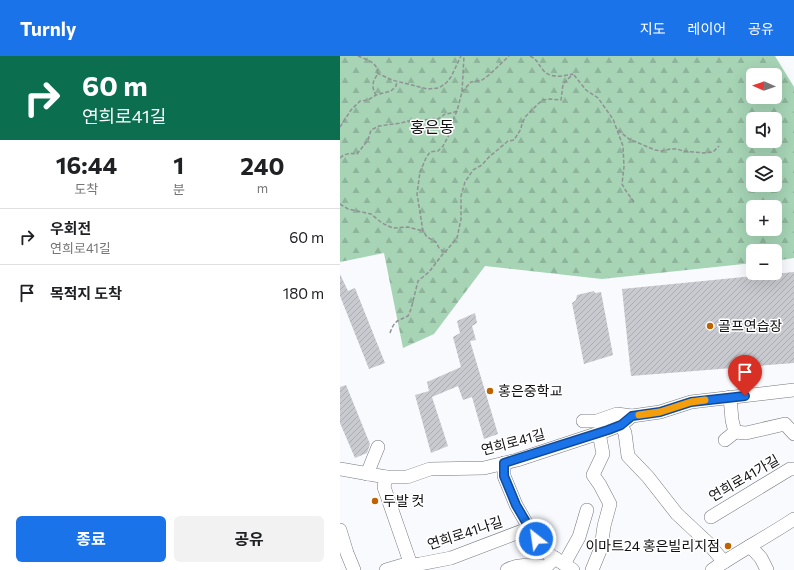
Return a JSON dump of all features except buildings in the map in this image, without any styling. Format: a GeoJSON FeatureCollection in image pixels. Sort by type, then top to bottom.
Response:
{"type":"FeatureCollection","features":[{"type":"Feature","properties":{"kind":"street"},"geometry":{"type":"LineString","coordinates":[[583,420],[597,421],[617,414],[632,416],[660,412],[691,402],[794,390]]}},
{"type":"Feature","properties":{"kind":"street"},"geometry":{"type":"LineString","coordinates":[[730,397],[732,420],[730,436],[785,424],[794,434]]}},
{"type":"Feature","properties":{"kind":"street","name":"연희로41길"},"geometry":{"type":"LineString","coordinates":[[342,471],[386,477],[407,476],[430,469],[484,468],[599,433],[621,425],[632,416]]}},
{"type":"Feature","properties":{"kind":"street"},"geometry":{"type":"LineString","coordinates":[[621,425],[625,434],[628,456],[648,477],[677,514],[707,542],[724,562]]}},
{"type":"Feature","properties":{"kind":"street"},"geometry":{"type":"LineString","coordinates":[[592,570],[601,548],[604,526],[610,504],[593,475],[603,454],[599,433]]}},
{"type":"Feature","properties":{"kind":"street"},"geometry":{"type":"LineString","coordinates":[[366,474],[378,448]]}},
{"type":"Feature","properties":{"kind":"street","name":"연희로41나길"},"geometry":{"type":"LineString","coordinates":[[504,463],[504,476],[516,505],[542,549],[564,564]]}},
{"type":"Feature","properties":{"kind":"street","name":"연희로41가길"},"geometry":{"type":"LineString","coordinates":[[711,517],[790,469],[794,470]]}},
{"type":"Feature","properties":{"kind":"street"},"geometry":{"type":"LineString","coordinates":[[386,477],[384,487],[412,568]]}},
{"type":"Feature","properties":{"kind":"street"},"geometry":{"type":"LineString","coordinates":[[507,570],[511,567],[546,567],[564,564],[579,537],[588,510]]}},
{"type":"Feature","properties":{"kind":"street"},"geometry":{"type":"LineString","coordinates":[[712,570],[794,519]]}},
{"type":"Feature","properties":{"kind":"street","name":"연희로41나길"},"geometry":{"type":"LineString","coordinates":[[386,570],[402,565],[412,568],[451,558],[530,528]]}},
{"type":"Feature","properties":{"kind":"street"},"geometry":{"type":"LineString","coordinates":[[340,530],[344,554],[354,570]]}},
{"type":"Feature","properties":{"kind":"street"},"geometry":{"type":"LineString","coordinates":[[750,546],[761,558],[767,570]]}},
{"type":"Feature","properties":{"kind":"path"},"geometry":{"type":"LineString","coordinates":[[358,56],[371,62],[377,68],[378,73],[374,81],[373,88],[376,95]]}},
{"type":"Feature","properties":{"kind":"path"},"geometry":{"type":"LineString","coordinates":[[378,73],[397,81],[427,88],[439,88],[452,77],[461,56]]}},
{"type":"Feature","properties":{"kind":"path"},"geometry":{"type":"LineString","coordinates":[[444,252],[439,248],[436,242],[427,237],[423,231],[417,194],[420,172],[426,158],[430,152],[438,151],[448,137],[450,126],[457,111],[462,92],[464,56]]}},
{"type":"Feature","properties":{"kind":"path"},"geometry":{"type":"LineString","coordinates":[[462,92],[472,82],[482,80],[489,75],[509,56]]}},
{"type":"Feature","properties":{"kind":"path"},"geometry":{"type":"LineString","coordinates":[[530,56],[535,58],[544,71],[549,75],[562,76],[574,74]]}},
{"type":"Feature","properties":{"kind":"path"},"geometry":{"type":"LineString","coordinates":[[574,74],[586,90],[598,98],[614,119],[622,146],[624,167],[622,184],[634,202]]}},
{"type":"Feature","properties":{"kind":"path"},"geometry":{"type":"LineString","coordinates":[[390,333],[392,325],[396,321],[408,316],[412,310],[418,281],[429,272],[434,264],[457,238],[461,219],[461,196],[465,182],[474,170],[482,165],[489,157],[508,141],[514,140],[521,129],[522,123],[526,116],[538,104],[543,100],[561,100],[563,84],[574,74]]}},
{"type":"Feature","properties":{"kind":"path"},"geometry":{"type":"LineString","coordinates":[[340,127],[351,110],[360,101],[368,100],[376,95],[392,91],[396,86],[397,81]]}},
{"type":"Feature","properties":{"kind":"path"},"geometry":{"type":"LineString","coordinates":[[340,158],[349,153],[357,154],[368,140],[371,130],[379,126],[408,121],[438,119],[445,114],[457,111]]}},
{"type":"Feature","properties":{"kind":"path"},"geometry":{"type":"LineString","coordinates":[[618,130],[629,139],[655,150],[662,151],[670,149],[704,153],[713,152],[719,146]]}},
{"type":"Feature","properties":{"kind":"path"},"geometry":{"type":"LineString","coordinates":[[340,204],[348,209],[371,214],[382,223],[393,228],[408,227],[423,231]]}},
{"type":"Feature","properties":{"kind":"green space"},"geometry":{"type":"Polygon","coordinates":[[[340,56],[775,56],[794,87],[794,258],[782,260],[782,244],[746,244],[746,264],[602,279],[485,266],[434,334],[403,348],[384,253],[340,262],[340,56]]]}},
{"type":"Feature","properties":{"kind":"slow traffic"},"geometry":{"type":"LineString","coordinates":[[639,415],[660,412],[691,402],[705,400]]}},
{"type":"Feature","properties":{"kind":"place","name":"골프연습장"},"geometry":{"type":"Point","coordinates":[710,326]}},
{"type":"Feature","properties":{"kind":"place","name":"홍은중학교"},"geometry":{"type":"Point","coordinates":[490,391]}},
{"type":"Feature","properties":{"kind":"place","name":"두발 컷"},"geometry":{"type":"Point","coordinates":[375,501]}},
{"type":"Feature","properties":{"kind":"place","name":"이마트24 홍은빌리지점"},"geometry":{"type":"Point","coordinates":[728,546]}},
{"type":"Feature","properties":{"kind":"district","name":"홍은동"},"geometry":{"type":"Point","coordinates":[432,127]}},
{"type":"Feature","properties":{"kind":"route"},"geometry":{"type":"LineString","coordinates":[[536,539],[516,505],[504,476],[504,463],[608,430],[621,425],[632,416],[660,412],[691,402],[745,396]]}}]}
